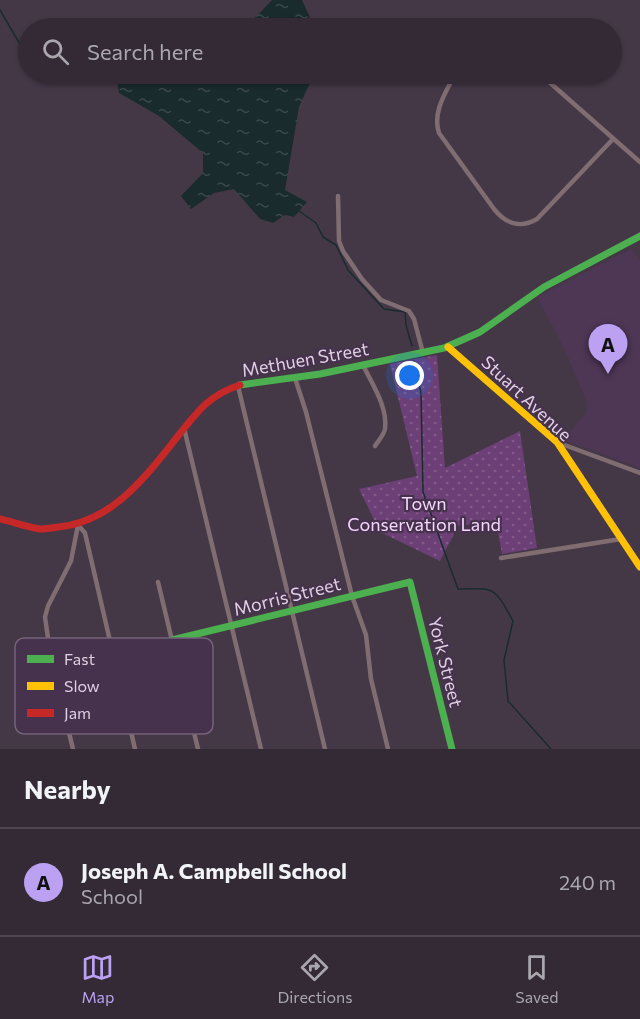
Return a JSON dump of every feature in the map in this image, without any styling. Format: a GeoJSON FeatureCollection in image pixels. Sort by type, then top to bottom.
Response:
{"type":"FeatureCollection","features":[{"type":"Feature","properties":{"kind":"street"},"geometry":{"type":"LineString","coordinates":[[450,84],[438,110],[439,133],[499,216],[511,223],[527,224],[537,219],[614,139]]}},
{"type":"Feature","properties":{"kind":"street"},"geometry":{"type":"LineString","coordinates":[[551,84],[640,162]]}},
{"type":"Feature","properties":{"kind":"street"},"geometry":{"type":"LineString","coordinates":[[338,196],[339,238],[343,251],[366,284],[381,300],[409,311],[414,319],[423,353]]}},
{"type":"Feature","properties":{"kind":"street","name":"Methuen Street"},"geometry":{"type":"LineString","coordinates":[[0,519],[42,529],[78,525],[104,512],[125,496],[152,468],[207,401],[222,391],[238,386],[295,378],[448,347],[490,325],[543,287],[640,236]]}},
{"type":"Feature","properties":{"kind":"street","name":"Stuart Avenue"},"geometry":{"type":"LineString","coordinates":[[448,347],[557,442],[640,567]]}},
{"type":"Feature","properties":{"kind":"street"},"geometry":{"type":"LineString","coordinates":[[363,365],[379,396],[383,411],[385,430],[375,446]]}},
{"type":"Feature","properties":{"kind":"street"},"geometry":{"type":"LineString","coordinates":[[295,378],[309,422],[352,596],[366,635],[371,679],[388,749]]}},
{"type":"Feature","properties":{"kind":"street"},"geometry":{"type":"LineString","coordinates":[[238,386],[325,749]]}},
{"type":"Feature","properties":{"kind":"street"},"geometry":{"type":"LineString","coordinates":[[184,428],[261,749]]}},
{"type":"Feature","properties":{"kind":"street"},"geometry":{"type":"LineString","coordinates":[[557,442],[640,473]]}},
{"type":"Feature","properties":{"kind":"street"},"geometry":{"type":"LineString","coordinates":[[47,638],[45,617],[48,606],[71,561],[78,525]]}},
{"type":"Feature","properties":{"kind":"street"},"geometry":{"type":"LineString","coordinates":[[78,525],[85,533],[109,638]]}},
{"type":"Feature","properties":{"kind":"street"},"geometry":{"type":"LineString","coordinates":[[501,558],[621,538]]}},
{"type":"Feature","properties":{"kind":"street"},"geometry":{"type":"LineString","coordinates":[[158,582],[172,638]]}},
{"type":"Feature","properties":{"kind":"street","name":"Morris Street"},"geometry":{"type":"LineString","coordinates":[[180,638],[410,582]]}},
{"type":"Feature","properties":{"kind":"street","name":"York Street"},"geometry":{"type":"LineString","coordinates":[[410,582],[452,749]]}},
{"type":"Feature","properties":{"kind":"street"},"geometry":{"type":"LineString","coordinates":[[69,734],[73,749]]}},
{"type":"Feature","properties":{"kind":"street"},"geometry":{"type":"LineString","coordinates":[[132,734],[135,749]]}},
{"type":"Feature","properties":{"kind":"street"},"geometry":{"type":"LineString","coordinates":[[194,734],[198,749]]}},
{"type":"Feature","properties":{"kind":"shaded area"},"geometry":{"type":"Polygon","coordinates":[[[631,249],[640,261],[640,468],[564,440],[587,411],[586,400],[564,348],[537,297],[631,249]]]}},
{"type":"Feature","properties":{"kind":"green space","name":"Town Conservation Land"},"geometry":{"type":"Polygon","coordinates":[[[437,355],[445,468],[520,431],[537,548],[502,554],[496,521],[458,526],[440,561],[380,532],[359,489],[417,476],[390,364],[437,355]]]}},
{"type":"Feature","properties":{"kind":"water"},"geometry":{"type":"Polygon","coordinates":[[[272,0],[302,0],[310,18],[255,18],[272,0]]]}},
{"type":"Feature","properties":{"kind":"water"},"geometry":{"type":"Polygon","coordinates":[[[118,84],[309,84],[299,107],[285,190],[307,202],[294,217],[285,215],[273,223],[260,219],[234,189],[214,193],[191,209],[181,196],[203,173],[203,153],[159,116],[119,93],[118,84]]]}},
{"type":"Feature","properties":{"kind":"waterway"},"geometry":{"type":"LineString","coordinates":[[0,10],[18,41]]}},
{"type":"Feature","properties":{"kind":"waterway"},"geometry":{"type":"LineString","coordinates":[[299,211],[316,223],[323,237],[336,245],[348,270],[384,309],[405,312],[412,346]]}},
{"type":"Feature","properties":{"kind":"waterway"},"geometry":{"type":"LineString","coordinates":[[414,361],[421,393],[423,492],[458,589],[480,589],[493,592],[498,596],[513,621],[504,660],[508,701],[551,749]]}},
{"type":"Feature","properties":{"kind":"traffic: fast"},"geometry":{"type":"LineString","coordinates":[[240,385],[320,374],[444,348],[480,332],[544,287],[640,236]]}},
{"type":"Feature","properties":{"kind":"traffic: fast"},"geometry":{"type":"LineString","coordinates":[[180,638],[410,582],[452,749]]}},
{"type":"Feature","properties":{"kind":"traffic: slow"},"geometry":{"type":"LineString","coordinates":[[448,347],[557,442],[640,567]]}},
{"type":"Feature","properties":{"kind":"traffic: jam"},"geometry":{"type":"LineString","coordinates":[[0,519],[30,527],[54,528],[78,523],[112,507],[140,481],[205,405],[220,394],[240,385]]}},
{"type":"Feature","properties":{"kind":"place","name":"Joseph A. Campbell School"},"geometry":{"type":"Point","coordinates":[608,374]}}]}
